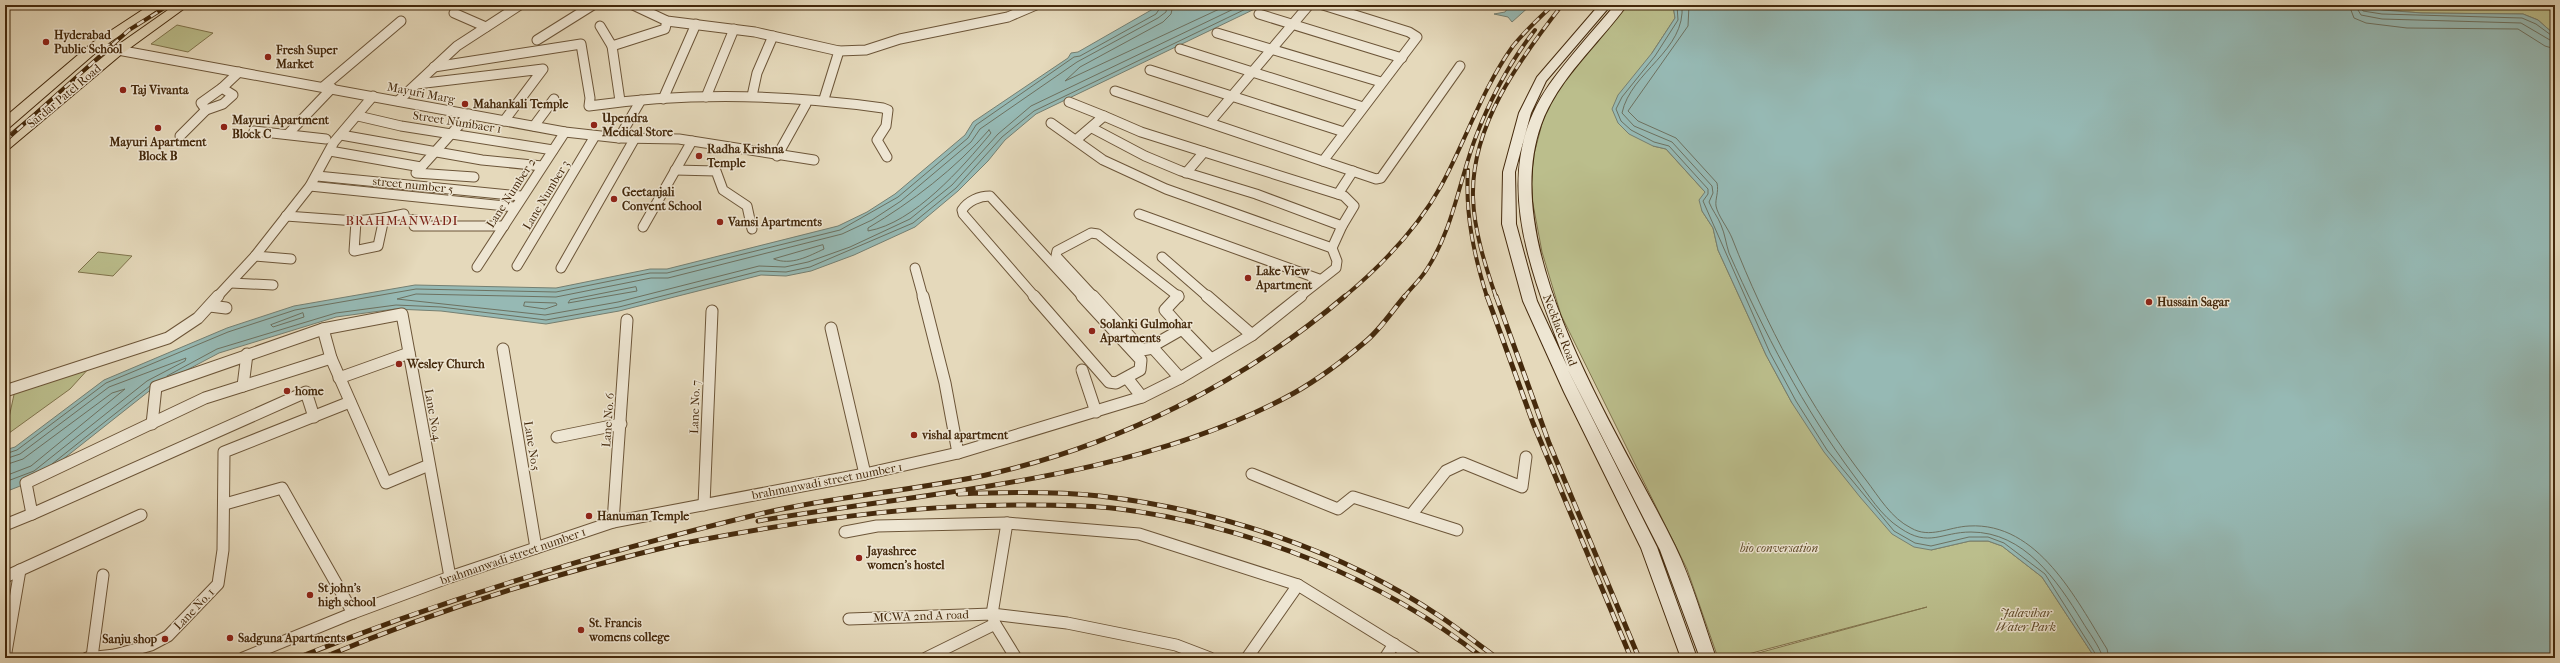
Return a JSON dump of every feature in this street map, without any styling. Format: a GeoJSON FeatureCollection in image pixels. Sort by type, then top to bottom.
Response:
{"type":"FeatureCollection","features":[{"type":"Feature","properties":{"kind":"main road","name":"Sardar Patel Road"},"geometry":{"type":"LineString","coordinates":[[5,124],[96,46],[158,5]]}},
{"type":"Feature","properties":{"kind":"main road","name":"Sardar Patel Road"},"geometry":{"type":"LineString","coordinates":[[5,145],[119,50],[183,5]]}},
{"type":"Feature","properties":{"kind":"main road","name":"Necklace Road"},"geometry":{"type":"LineString","coordinates":[[1605,5],[1541,80],[1525,113],[1509,172],[1509,224],[1530,301],[1571,392],[1649,547],[1689,658]]}},
{"type":"Feature","properties":{"kind":"main road","name":"Necklace Road"},"geometry":{"type":"LineString","coordinates":[[1620,5],[1580,52],[1554,86],[1535,125],[1527,156],[1524,194],[1528,228],[1545,290],[1574,367],[1668,549],[1708,658]]}},
{"type":"Feature","properties":{"kind":"main road"},"geometry":{"type":"LineString","coordinates":[[1533,97],[1547,101]]}},
{"type":"Feature","properties":{"kind":"street"},"geometry":{"type":"LineString","coordinates":[[537,40],[593,5]]}},
{"type":"Feature","properties":{"kind":"street"},"geometry":{"type":"LineString","coordinates":[[632,5],[667,21],[734,29],[839,51],[866,50],[900,39],[1008,17],[1036,5]]}},
{"type":"Feature","properties":{"kind":"street"},"geometry":{"type":"LineString","coordinates":[[1210,122],[1231,95],[1253,72],[1309,5]]}},
{"type":"Feature","properties":{"kind":"street"},"geometry":{"type":"LineString","coordinates":[[1322,5],[1413,34],[1417,37],[1402,58],[1381,82],[1322,161]]}},
{"type":"Feature","properties":{"kind":"street"},"geometry":{"type":"LineString","coordinates":[[398,101],[457,46],[515,6]]}},
{"type":"Feature","properties":{"kind":"street"},"geometry":{"type":"LineString","coordinates":[[454,13],[486,27]]}},
{"type":"Feature","properties":{"kind":"street"},"geometry":{"type":"LineString","coordinates":[[1259,14],[1402,58]]}},
{"type":"Feature","properties":{"kind":"street"},"geometry":{"type":"LineString","coordinates":[[323,87],[401,21]]}},
{"type":"Feature","properties":{"kind":"street"},"geometry":{"type":"LineString","coordinates":[[612,46],[665,29],[667,21]]}},
{"type":"Feature","properties":{"kind":"street"},"geometry":{"type":"LineString","coordinates":[[663,99],[696,24]]}},
{"type":"Feature","properties":{"kind":"street"},"geometry":{"type":"LineString","coordinates":[[600,26],[612,46],[620,101]]}},
{"type":"Feature","properties":{"kind":"street"},"geometry":{"type":"LineString","coordinates":[[706,97],[734,29]]}},
{"type":"Feature","properties":{"kind":"street"},"geometry":{"type":"LineString","coordinates":[[1217,33],[1273,48],[1381,82]]}},
{"type":"Feature","properties":{"kind":"street"},"geometry":{"type":"LineString","coordinates":[[752,96],[757,73],[773,36]]}},
{"type":"Feature","properties":{"kind":"street"},"geometry":{"type":"LineString","coordinates":[[434,66],[581,44],[590,98],[589,106],[620,101],[706,97],[752,96],[824,99],[888,110],[886,126],[877,140],[887,156]]}},
{"type":"Feature","properties":{"kind":"street","name":"Mayuri Marg"},"geometry":{"type":"LineString","coordinates":[[96,46],[332,88],[565,132],[619,138],[692,141],[777,156],[814,160]]}},
{"type":"Feature","properties":{"kind":"street"},"geometry":{"type":"LineString","coordinates":[[1180,49],[1363,107]]}},
{"type":"Feature","properties":{"kind":"street"},"geometry":{"type":"LineString","coordinates":[[824,99],[839,51]]}},
{"type":"Feature","properties":{"kind":"street"},"geometry":{"type":"LineString","coordinates":[[1114,91],[1376,179],[1384,176],[1460,66]]}},
{"type":"Feature","properties":{"kind":"street"},"geometry":{"type":"LineString","coordinates":[[417,84],[543,69],[504,121]]}},
{"type":"Feature","properties":{"kind":"street"},"geometry":{"type":"LineString","coordinates":[[1150,70],[1344,132]]}},
{"type":"Feature","properties":{"kind":"street"},"geometry":{"type":"LineString","coordinates":[[206,110],[201,103],[212,93],[222,88],[239,72]]}},
{"type":"Feature","properties":{"kind":"street"},"geometry":{"type":"LineString","coordinates":[[180,136],[206,110],[223,104],[233,95],[222,88]]}},
{"type":"Feature","properties":{"kind":"street"},"geometry":{"type":"LineString","coordinates":[[288,134],[332,88]]}},
{"type":"Feature","properties":{"kind":"street"},"geometry":{"type":"LineString","coordinates":[[5,391],[168,338],[198,318],[232,283],[255,256],[317,176],[334,142],[358,116],[373,96]]}},
{"type":"Feature","properties":{"kind":"street"},"geometry":{"type":"LineString","coordinates":[[534,126],[554,99]]}},
{"type":"Feature","properties":{"kind":"street"},"geometry":{"type":"LineString","coordinates":[[619,138],[641,100]]}},
{"type":"Feature","properties":{"kind":"street"},"geometry":{"type":"LineString","coordinates":[[1051,123],[1103,160],[1166,189],[1332,248],[1342,226],[1354,206],[1350,200],[1338,194],[1141,132],[1069,102]]}},
{"type":"Feature","properties":{"kind":"street"},"geometry":{"type":"LineString","coordinates":[[777,156],[806,104]]}},
{"type":"Feature","properties":{"kind":"street"},"geometry":{"type":"LineString","coordinates":[[468,114],[416,173],[474,177]]}},
{"type":"Feature","properties":{"kind":"street","name":"Street Numbaer 1"},"geometry":{"type":"LineString","coordinates":[[358,116],[451,134],[554,150]]}},
{"type":"Feature","properties":{"kind":"street"},"geometry":{"type":"LineString","coordinates":[[1076,140],[1092,128],[1104,116]]}},
{"type":"Feature","properties":{"kind":"street"},"geometry":{"type":"LineString","coordinates":[[1092,128],[1145,156],[1186,173],[1256,194],[1342,226]]}},
{"type":"Feature","properties":{"kind":"street"},"geometry":{"type":"LineString","coordinates":[[254,131],[326,139]]}},
{"type":"Feature","properties":{"kind":"street","name":"Lane Number 2"},"geometry":{"type":"LineString","coordinates":[[477,266],[504,226],[514,206],[565,132]]}},
{"type":"Feature","properties":{"kind":"street"},"geometry":{"type":"LineString","coordinates":[[341,135],[482,160],[542,166]]}},
{"type":"Feature","properties":{"kind":"street","name":"Lane Number 3"},"geometry":{"type":"LineString","coordinates":[[517,266],[595,136]]}},
{"type":"Feature","properties":{"kind":"street"},"geometry":{"type":"LineString","coordinates":[[561,268],[635,138]]}},
{"type":"Feature","properties":{"kind":"street"},"geometry":{"type":"LineString","coordinates":[[642,227],[692,141]]}},
{"type":"Feature","properties":{"kind":"street"},"geometry":{"type":"LineString","coordinates":[[330,151],[421,167]]}},
{"type":"Feature","properties":{"kind":"street"},"geometry":{"type":"LineString","coordinates":[[1186,173],[1204,152]]}},
{"type":"Feature","properties":{"kind":"street"},"geometry":{"type":"LineString","coordinates":[[675,170],[716,171],[723,190],[747,206],[752,229]]}},
{"type":"Feature","properties":{"kind":"street"},"geometry":{"type":"LineString","coordinates":[[1338,194],[1353,171]]}},
{"type":"Feature","properties":{"kind":"street"},"geometry":{"type":"LineString","coordinates":[[317,176],[521,196]]}},
{"type":"Feature","properties":{"kind":"street","name":"street number 5"},"geometry":{"type":"LineString","coordinates":[[310,186],[514,206]]}},
{"type":"Feature","properties":{"kind":"street"},"geometry":{"type":"LineString","coordinates":[[983,196],[990,196],[1141,360],[1140,370],[1126,378],[1116,383],[1109,382],[963,214],[962,210],[966,204],[983,196]]}},
{"type":"Feature","properties":{"kind":"street"},"geometry":{"type":"LineString","coordinates":[[286,216],[356,221],[404,214],[405,219],[416,220],[414,226],[504,226]]}},
{"type":"Feature","properties":{"kind":"street"},"geometry":{"type":"LineString","coordinates":[[1139,214],[1319,279]]}},
{"type":"Feature","properties":{"kind":"street"},"geometry":{"type":"LineString","coordinates":[[356,221],[354,251],[378,246],[384,218]]}},
{"type":"Feature","properties":{"kind":"street"},"geometry":{"type":"LineString","coordinates":[[1153,348],[1142,350],[1056,256],[1057,251],[1091,233],[1098,234],[1179,297],[1165,310],[1211,359]]}},
{"type":"Feature","properties":{"kind":"street","name":"brahmanwadi street number 1"},"geometry":{"type":"LineString","coordinates":[[243,658],[353,613],[450,577],[613,522],[864,474],[958,453],[1142,397],[1180,378],[1252,335],[1319,279],[1330,274],[1336,268],[1337,260],[1332,248]]}},
{"type":"Feature","properties":{"kind":"street"},"geometry":{"type":"LineString","coordinates":[[255,256],[291,259]]}},
{"type":"Feature","properties":{"kind":"street"},"geometry":{"type":"LineString","coordinates":[[1162,257],[1252,335]]}},
{"type":"Feature","properties":{"kind":"street"},"geometry":{"type":"LineString","coordinates":[[915,268],[937,344],[950,401],[958,453]]}},
{"type":"Feature","properties":{"kind":"street"},"geometry":{"type":"LineString","coordinates":[[232,283],[273,285]]}},
{"type":"Feature","properties":{"kind":"street"},"geometry":{"type":"LineString","coordinates":[[210,306],[226,308]]}},
{"type":"Feature","properties":{"kind":"street","name":"Lane No. 7"},"geometry":{"type":"LineString","coordinates":[[704,505],[712,311]]}},
{"type":"Feature","properties":{"kind":"street","name":"Lane No.4"},"geometry":{"type":"LineString","coordinates":[[323,329],[402,314],[428,465],[450,577]]}},
{"type":"Feature","properties":{"kind":"street","name":"Lane No. 6"},"geometry":{"type":"LineString","coordinates":[[613,522],[621,424],[627,320]]}},
{"type":"Feature","properties":{"kind":"street"},"geometry":{"type":"LineString","coordinates":[[831,328],[864,474]]}},
{"type":"Feature","properties":{"kind":"street"},"geometry":{"type":"LineString","coordinates":[[152,424],[156,387],[247,354],[323,329],[331,358],[386,483],[428,465]]}},
{"type":"Feature","properties":{"kind":"street"},"geometry":{"type":"LineString","coordinates":[[1153,348],[1154,344],[1182,329]]}},
{"type":"Feature","properties":{"kind":"street"},"geometry":{"type":"LineString","coordinates":[[1153,348],[1180,378]]}},
{"type":"Feature","properties":{"kind":"street","name":"Lane No.5"},"geometry":{"type":"LineString","coordinates":[[503,349],[536,548]]}},
{"type":"Feature","properties":{"kind":"street"},"geometry":{"type":"LineString","coordinates":[[340,378],[409,353]]}},
{"type":"Feature","properties":{"kind":"street"},"geometry":{"type":"LineString","coordinates":[[243,386],[247,354]]}},
{"type":"Feature","properties":{"kind":"street"},"geometry":{"type":"LineString","coordinates":[[32,514],[26,483],[205,398],[331,358]]}},
{"type":"Feature","properties":{"kind":"street"},"geometry":{"type":"LineString","coordinates":[[1082,370],[1096,412]]}},
{"type":"Feature","properties":{"kind":"street"},"geometry":{"type":"LineString","coordinates":[[1126,378],[1142,397]]}},
{"type":"Feature","properties":{"kind":"street"},"geometry":{"type":"LineString","coordinates":[[5,525],[306,392],[314,417],[350,402]]}},
{"type":"Feature","properties":{"kind":"street","name":"Lane No. 1"},"geometry":{"type":"LineString","coordinates":[[117,657],[152,644],[168,636],[218,584],[223,550],[225,504],[224,452],[314,417]]}},
{"type":"Feature","properties":{"kind":"street"},"geometry":{"type":"LineString","coordinates":[[557,437],[621,424]]}},
{"type":"Feature","properties":{"kind":"street"},"geometry":{"type":"LineString","coordinates":[[1411,515],[1446,471],[1463,463],[1522,487],[1526,457]]}},
{"type":"Feature","properties":{"kind":"street"},"geometry":{"type":"LineString","coordinates":[[1252,474],[1338,510],[1353,497],[1456,530]]}},
{"type":"Feature","properties":{"kind":"street"},"geometry":{"type":"LineString","coordinates":[[225,504],[282,488],[353,613]]}},
{"type":"Feature","properties":{"kind":"street"},"geometry":{"type":"LineString","coordinates":[[5,577],[141,515]]}},
{"type":"Feature","properties":{"kind":"street"},"geometry":{"type":"LineString","coordinates":[[1007,523],[994,619],[1016,658]]}},
{"type":"Feature","properties":{"kind":"street"},"geometry":{"type":"LineString","coordinates":[[845,532],[877,526],[1007,523],[1139,534],[1298,585],[1416,658]]}},
{"type":"Feature","properties":{"kind":"street"},"geometry":{"type":"LineString","coordinates":[[5,658],[20,570]]}},
{"type":"Feature","properties":{"kind":"street"},"geometry":{"type":"LineString","coordinates":[[92,658],[103,575]]}},
{"type":"Feature","properties":{"kind":"street"},"geometry":{"type":"LineString","coordinates":[[1247,658],[1298,585]]}},
{"type":"Feature","properties":{"kind":"street","name":"MCWA 2nd A road"},"geometry":{"type":"LineString","coordinates":[[849,619],[994,619],[1067,623],[1176,645],[1210,658]]}},
{"type":"Feature","properties":{"kind":"street"},"geometry":{"type":"LineString","coordinates":[[926,658],[994,619]]}},
{"type":"Feature","properties":{"kind":"street"},"geometry":{"type":"LineString","coordinates":[[1385,658],[1394,644]]}},
{"type":"Feature","properties":{"kind":"street"},"geometry":{"type":"LineString","coordinates":[[87,658],[117,657]]}},
{"type":"Feature","properties":{"kind":"green space","name":"bio conversation"},"geometry":{"type":"Polygon","coordinates":[[[1628,5],[1673,5],[1675,18],[1652,53],[1653,146],[1666,149],[1705,192],[1702,211],[1713,228],[1718,250],[1766,355],[1792,403],[1931,550],[1970,541],[1988,541],[2002,546],[2042,577],[2095,658],[1740,658],[1927,607],[1733,658],[1718,658],[1687,569],[1561,315],[1542,252],[1530,188],[1534,154],[1543,120],[1555,90],[1583,54],[1628,5]]]}},
{"type":"Feature","properties":{"kind":"green space"},"geometry":{"type":"Polygon","coordinates":[[[2356,5],[2555,5],[2555,35],[2538,20],[2523,14],[2422,13],[2383,10],[2356,5]]]}},
{"type":"Feature","properties":{"kind":"green space"},"geometry":{"type":"Polygon","coordinates":[[[177,25],[213,33],[188,52],[151,44],[177,25]]]}},
{"type":"Feature","properties":{"kind":"green space"},"geometry":{"type":"Polygon","coordinates":[[[98,252],[132,256],[113,276],[78,272],[98,252]]]}},
{"type":"Feature","properties":{"kind":"green space"},"geometry":{"type":"Polygon","coordinates":[[[91,366],[70,389],[5,436],[15,390],[91,366]]]}},
{"type":"Feature","properties":{"kind":"water"},"geometry":{"type":"Polygon","coordinates":[[[1160,5],[1263,5],[1036,114],[1005,140],[988,161],[958,191],[915,227],[854,255],[811,271],[786,276],[761,275],[619,311],[546,324],[441,311],[395,309],[336,317],[219,353],[153,388],[38,479],[5,492],[5,450],[15,447],[104,380],[227,328],[294,306],[415,285],[556,288],[650,269],[667,269],[838,226],[867,212],[895,194],[965,135],[973,122],[1068,58],[1071,53],[1078,52],[1160,5]]]}},
{"type":"Feature","properties":{"kind":"water"},"geometry":{"type":"Polygon","coordinates":[[[1510,5],[1531,5],[1512,22],[1508,17],[1494,14],[1505,12],[1510,5]]]}},
{"type":"Feature","properties":{"kind":"water","name":"Hussain Sagar"},"geometry":{"type":"Polygon","coordinates":[[[1673,5],[2356,5],[2383,10],[2422,13],[2523,14],[2538,20],[2555,35],[2555,658],[2095,658],[2042,577],[2002,546],[1988,541],[1970,541],[1931,550],[1914,547],[1892,534],[1824,452],[1792,403],[1766,355],[1718,250],[1713,228],[1702,211],[1699,200],[1705,192],[1666,149],[1653,146],[1629,134],[1618,123],[1612,109],[1618,95],[1652,53],[1675,18],[1673,5]]]}},
{"type":"Feature","properties":{"kind":"railway"},"geometry":{"type":"LineString","coordinates":[[5,141],[129,30],[169,5]]}},
{"type":"Feature","properties":{"kind":"railway"},"geometry":{"type":"LineString","coordinates":[[1344,297],[1385,260],[1421,217],[1450,169],[1483,97],[1502,62],[1522,35],[1553,5]]}},
{"type":"Feature","properties":{"kind":"railway"},"geometry":{"type":"LineString","coordinates":[[1496,297],[1488,273],[1475,222],[1473,197],[1475,170],[1480,144],[1489,119],[1515,70],[1562,5]]}},
{"type":"Feature","properties":{"kind":"railway"},"geometry":{"type":"LineString","coordinates":[[1404,297],[1425,273],[1436,254],[1455,205],[1469,155],[1487,110],[1509,68],[1535,30]]}},
{"type":"Feature","properties":{"kind":"railway"},"geometry":{"type":"LineString","coordinates":[[1468,170],[1467,186],[1469,218],[1474,250],[1487,297]]}},
{"type":"Feature","properties":{"kind":"railway"},"geometry":{"type":"LineString","coordinates":[[297,658],[470,595],[586,559],[645,543],[791,507],[958,481],[986,475],[1035,463],[1083,447],[1130,429],[1221,383],[1264,357],[1306,327],[1345,296]]}},
{"type":"Feature","properties":{"kind":"railway"},"geometry":{"type":"LineString","coordinates":[[758,521],[1033,478],[1102,464],[1169,445],[1233,422],[1303,388],[1357,349],[1381,326],[1405,296]]}},
{"type":"Feature","properties":{"kind":"railway"},"geometry":{"type":"LineString","coordinates":[[1487,296],[1533,423],[1631,658]]}},
{"type":"Feature","properties":{"kind":"railway"},"geometry":{"type":"LineString","coordinates":[[1496,296],[1549,443],[1639,658]]}},
{"type":"Feature","properties":{"kind":"railway"},"geometry":{"type":"LineString","coordinates":[[958,494],[1029,492],[1100,496],[1145,502],[1189,511],[1234,523],[1321,553],[1403,593],[1441,617],[1497,658]]}},
{"type":"Feature","properties":{"kind":"railway"},"geometry":{"type":"LineString","coordinates":[[679,544],[765,528],[895,511],[983,505],[1085,506],[1120,509],[1168,517],[1217,528],[1264,542],[1311,560],[1357,580],[1401,603],[1443,629],[1483,658]]}},
{"type":"Feature","properties":{"kind":"railway"},"geometry":{"type":"LineString","coordinates":[[322,658],[410,623],[500,593],[591,566],[683,543]]}},
{"type":"Feature","properties":{"kind":"place","name":"Hyderabad Public School"},"geometry":{"type":"Point","coordinates":[46,42]}},
{"type":"Feature","properties":{"kind":"place","name":"Fresh Super Market"},"geometry":{"type":"Point","coordinates":[268,57]}},
{"type":"Feature","properties":{"kind":"place","name":"Taj Vivanta"},"geometry":{"type":"Point","coordinates":[123,90]}},
{"type":"Feature","properties":{"kind":"place","name":"Mahankali Temple"},"geometry":{"type":"Point","coordinates":[465,104]}},
{"type":"Feature","properties":{"kind":"place","name":"Upendra Medical Store"},"geometry":{"type":"Point","coordinates":[594,125]}},
{"type":"Feature","properties":{"kind":"place","name":"Mayuri Apartment Block C"},"geometry":{"type":"Point","coordinates":[224,127]}},
{"type":"Feature","properties":{"kind":"place","name":"Mayuri Apartment Block B"},"geometry":{"type":"Point","coordinates":[158,128]}},
{"type":"Feature","properties":{"kind":"place","name":"Radha Krishna Temple"},"geometry":{"type":"Point","coordinates":[699,156]}},
{"type":"Feature","properties":{"kind":"place","name":"Geetanjali Convent School"},"geometry":{"type":"Point","coordinates":[614,199]}},
{"type":"Feature","properties":{"kind":"place","name":"Vamsi Apartments"},"geometry":{"type":"Point","coordinates":[720,222]}},
{"type":"Feature","properties":{"kind":"place","name":"Lake View Apartment"},"geometry":{"type":"Point","coordinates":[1248,278]}},
{"type":"Feature","properties":{"kind":"place","name":"Hussain Sagar"},"geometry":{"type":"Point","coordinates":[2149,302]}},
{"type":"Feature","properties":{"kind":"place","name":"Solanki Gulmohar Apartments"},"geometry":{"type":"Point","coordinates":[1092,331]}},
{"type":"Feature","properties":{"kind":"place","name":"Wesley Church"},"geometry":{"type":"Point","coordinates":[399,364]}},
{"type":"Feature","properties":{"kind":"place","name":"home"},"geometry":{"type":"Point","coordinates":[287,391]}},
{"type":"Feature","properties":{"kind":"place","name":"vishal apartment"},"geometry":{"type":"Point","coordinates":[914,435]}},
{"type":"Feature","properties":{"kind":"place","name":"Hanuman Temple"},"geometry":{"type":"Point","coordinates":[589,516]}},
{"type":"Feature","properties":{"kind":"place","name":"Jayashree women's hostel"},"geometry":{"type":"Point","coordinates":[859,558]}},
{"type":"Feature","properties":{"kind":"place","name":"St john's high school"},"geometry":{"type":"Point","coordinates":[310,595]}},
{"type":"Feature","properties":{"kind":"place","name":"St. Francis womens college"},"geometry":{"type":"Point","coordinates":[581,630]}},
{"type":"Feature","properties":{"kind":"place","name":"Sadguna Apartments"},"geometry":{"type":"Point","coordinates":[230,638]}},
{"type":"Feature","properties":{"kind":"place","name":"Sanju shop"},"geometry":{"type":"Point","coordinates":[165,639]}},
{"type":"Feature","properties":{"kind":"district","name":"BRAHMANWADI"},"geometry":{"type":"Point","coordinates":[402,220]}},
{"type":"Feature","properties":{"kind":"park label","name":"Jalavihar Water Park"},"geometry":{"type":"Point","coordinates":[2026,620]}}]}
